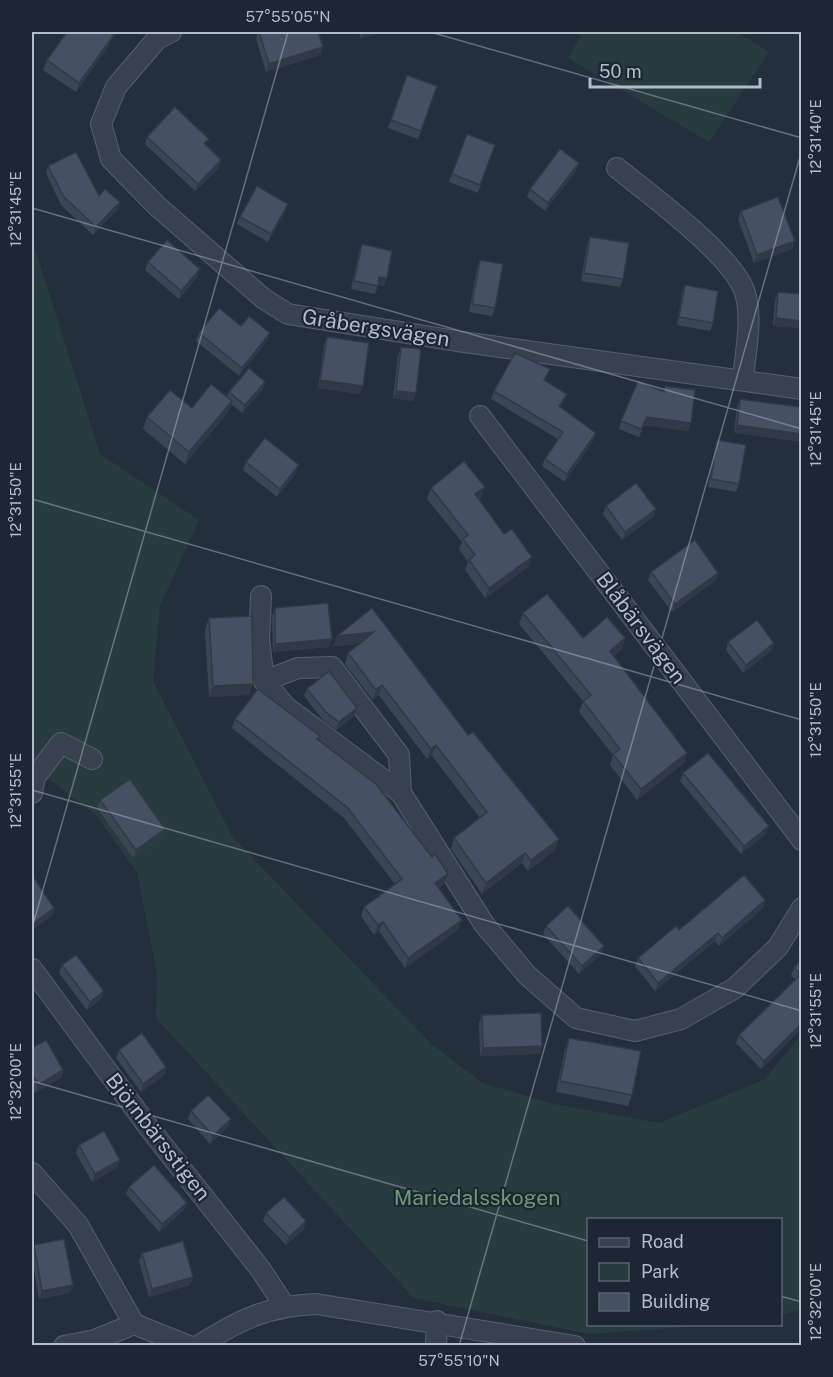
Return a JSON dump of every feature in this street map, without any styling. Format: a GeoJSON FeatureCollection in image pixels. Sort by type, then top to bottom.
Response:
{"type":"FeatureCollection","features":[{"type":"Feature","properties":{"kind":"street","name":"Gråbergsvägen"},"geometry":{"type":"LineString","coordinates":[[171,32],[158,39],[116,87],[101,124],[111,159],[166,214],[264,299],[288,314],[463,342],[801,389]]}},
{"type":"Feature","properties":{"kind":"street"},"geometry":{"type":"LineString","coordinates":[[617,168],[679,218],[717,254],[745,292],[747,320],[743,380]]}},
{"type":"Feature","properties":{"kind":"street","name":"Blåbärsvägen"},"geometry":{"type":"LineString","coordinates":[[480,416],[801,840]]}},
{"type":"Feature","properties":{"kind":"street"},"geometry":{"type":"LineString","coordinates":[[261,597],[259,640],[264,681],[286,707],[401,793],[484,924],[528,975],[576,1018],[635,1031],[681,1019],[735,988],[778,947],[801,908]]}},
{"type":"Feature","properties":{"kind":"street"},"geometry":{"type":"LineString","coordinates":[[264,681],[298,668],[332,668],[399,755],[401,793]]}},
{"type":"Feature","properties":{"kind":"street"},"geometry":{"type":"LineString","coordinates":[[32,793],[35,777],[61,743],[92,759]]}},
{"type":"Feature","properties":{"kind":"street","name":"Björnbärsstigen"},"geometry":{"type":"LineString","coordinates":[[32,969],[150,1129],[261,1270],[284,1305]]}},
{"type":"Feature","properties":{"kind":"street"},"geometry":{"type":"LineString","coordinates":[[32,1173],[78,1225],[134,1324],[189,1346]]}},
{"type":"Feature","properties":{"kind":"street"},"geometry":{"type":"LineString","coordinates":[[198,1346],[240,1320],[284,1305],[316,1304],[437,1321],[575,1346]]}},
{"type":"Feature","properties":{"kind":"street"},"geometry":{"type":"LineString","coordinates":[[436,1346],[437,1321]]}},
{"type":"Feature","properties":{"kind":"street"},"geometry":{"type":"LineString","coordinates":[[64,1346],[95,1340],[134,1324]]}},
{"type":"Feature","properties":{"kind":"green space"},"geometry":{"type":"Polygon","coordinates":[[[583,32],[737,32],[769,52],[709,142],[568,58],[583,32]]]}},
{"type":"Feature","properties":{"kind":"green space","name":"Mariedalsskogen"},"geometry":{"type":"Polygon","coordinates":[[[32,239],[100,454],[199,520],[160,606],[153,681],[232,836],[430,1043],[483,1083],[554,1104],[659,1123],[765,1079],[801,1035],[801,1310],[782,1315],[782,1218],[587,1218],[587,1326],[698,1326],[590,1334],[414,1298],[156,1018],[157,975],[137,872],[95,814],[32,766],[32,239]]]}},
{"type":"Feature","properties":{"kind":"building"},"geometry":{"type":"Polygon","coordinates":[[[67,32],[109,32],[114,35],[79,83],[47,60],[67,32]]]}},
{"type":"Feature","properties":{"kind":"building"},"geometry":{"type":"Polygon","coordinates":[[[259,32],[318,32],[323,47],[269,64],[259,32]]]}},
{"type":"Feature","properties":{"kind":"building"},"geometry":{"type":"Polygon","coordinates":[[[407,75],[437,86],[421,131],[391,120],[407,75]]]}},
{"type":"Feature","properties":{"kind":"building"},"geometry":{"type":"Polygon","coordinates":[[[175,107],[209,139],[204,143],[221,160],[198,184],[147,137],[175,107]]]}},
{"type":"Feature","properties":{"kind":"building"},"geometry":{"type":"Polygon","coordinates":[[[467,134],[495,145],[480,185],[452,174],[467,134]]]}},
{"type":"Feature","properties":{"kind":"building"},"geometry":{"type":"Polygon","coordinates":[[[560,149],[579,163],[548,203],[530,189],[560,149]]]}},
{"type":"Feature","properties":{"kind":"building"},"geometry":{"type":"Polygon","coordinates":[[[76,152],[99,196],[105,189],[120,202],[96,227],[64,197],[48,166],[76,152]]]}},
{"type":"Feature","properties":{"kind":"building"},"geometry":{"type":"Polygon","coordinates":[[[257,186],[288,204],[271,234],[240,217],[257,186]]]}},
{"type":"Feature","properties":{"kind":"building"},"geometry":{"type":"Polygon","coordinates":[[[778,197],[795,241],[757,255],[741,211],[778,197]]]}},
{"type":"Feature","properties":{"kind":"building"},"geometry":{"type":"Polygon","coordinates":[[[590,237],[629,243],[623,279],[584,273],[590,237]]]}},
{"type":"Feature","properties":{"kind":"building"},"geometry":{"type":"Polygon","coordinates":[[[167,240],[200,269],[181,291],[148,262],[167,240]]]}},
{"type":"Feature","properties":{"kind":"building"},"geometry":{"type":"Polygon","coordinates":[[[362,244],[392,251],[387,278],[379,277],[378,286],[354,281],[362,244]]]}},
{"type":"Feature","properties":{"kind":"building"},"geometry":{"type":"Polygon","coordinates":[[[480,260],[503,264],[495,308],[472,304],[480,260]]]}},
{"type":"Feature","properties":{"kind":"building"},"geometry":{"type":"Polygon","coordinates":[[[685,285],[718,291],[713,323],[679,317],[685,285]]]}},
{"type":"Feature","properties":{"kind":"building"},"geometry":{"type":"Polygon","coordinates":[[[778,292],[801,294],[801,321],[776,318],[778,292]]]}},
{"type":"Feature","properties":{"kind":"building"},"geometry":{"type":"Polygon","coordinates":[[[219,308],[241,326],[249,316],[270,333],[242,368],[199,333],[219,308]]]}},
{"type":"Feature","properties":{"kind":"building"},"geometry":{"type":"Polygon","coordinates":[[[327,337],[369,343],[363,386],[320,380],[327,337]]]}},
{"type":"Feature","properties":{"kind":"building"},"geometry":{"type":"Polygon","coordinates":[[[401,347],[421,349],[416,393],[396,391],[401,347]]]}},
{"type":"Feature","properties":{"kind":"building"},"geometry":{"type":"Polygon","coordinates":[[[515,353],[550,369],[544,380],[567,394],[559,406],[596,433],[567,474],[545,459],[563,432],[494,391],[515,353]]]}},
{"type":"Feature","properties":{"kind":"building"},"geometry":{"type":"Polygon","coordinates":[[[249,368],[265,382],[245,405],[229,392],[249,368]]]}},
{"type":"Feature","properties":{"kind":"building"},"geometry":{"type":"Polygon","coordinates":[[[638,381],[664,392],[665,386],[695,390],[691,423],[647,417],[641,429],[621,421],[638,381]]]}},
{"type":"Feature","properties":{"kind":"building"},"geometry":{"type":"Polygon","coordinates":[[[211,384],[232,401],[189,452],[147,417],[170,390],[192,408],[211,384]]]}},
{"type":"Feature","properties":{"kind":"building"},"geometry":{"type":"Polygon","coordinates":[[[740,399],[801,407],[801,434],[737,425],[740,399]]]}},
{"type":"Feature","properties":{"kind":"building"},"geometry":{"type":"Polygon","coordinates":[[[265,438],[299,465],[280,489],[246,462],[265,438]]]}},
{"type":"Feature","properties":{"kind":"building"},"geometry":{"type":"Polygon","coordinates":[[[717,440],[746,445],[739,484],[711,479],[717,440]]]}},
{"type":"Feature","properties":{"kind":"building"},"geometry":{"type":"Polygon","coordinates":[[[464,461],[485,487],[475,494],[504,534],[512,529],[532,557],[489,588],[469,560],[475,555],[463,539],[468,535],[431,488],[464,461]]]}},
{"type":"Feature","properties":{"kind":"building"},"geometry":{"type":"Polygon","coordinates":[[[636,483],[656,509],[625,532],[606,506],[636,483]]]}},
{"type":"Feature","properties":{"kind":"building"},"geometry":{"type":"Polygon","coordinates":[[[695,540],[718,573],[675,604],[651,572],[695,540]]]}},
{"type":"Feature","properties":{"kind":"building"},"geometry":{"type":"Polygon","coordinates":[[[547,594],[583,638],[607,617],[625,638],[610,651],[687,753],[641,789],[613,754],[620,749],[583,701],[591,695],[523,613],[547,594]]]}},
{"type":"Feature","properties":{"kind":"building"},"geometry":{"type":"Polygon","coordinates":[[[328,603],[332,639],[275,644],[275,608],[328,603]]]}},
{"type":"Feature","properties":{"kind":"building"},"geometry":{"type":"Polygon","coordinates":[[[372,608],[468,735],[473,732],[559,839],[531,860],[525,853],[486,883],[454,838],[487,812],[436,745],[431,749],[382,685],[376,690],[348,653],[374,632],[337,636],[372,608]]]}},
{"type":"Feature","properties":{"kind":"building"},"geometry":{"type":"Polygon","coordinates":[[[252,616],[253,684],[213,686],[209,618],[252,616]]]}},
{"type":"Feature","properties":{"kind":"building"},"geometry":{"type":"Polygon","coordinates":[[[757,620],[774,643],[746,665],[728,642],[757,620]]]}},
{"type":"Feature","properties":{"kind":"building"},"geometry":{"type":"Polygon","coordinates":[[[329,671],[357,708],[339,722],[326,712],[307,689],[329,671]]]}},
{"type":"Feature","properties":{"kind":"building"},"geometry":{"type":"Polygon","coordinates":[[[258,689],[320,736],[317,739],[376,784],[432,857],[435,854],[448,874],[435,883],[462,920],[408,958],[383,922],[378,925],[364,907],[402,879],[348,808],[235,719],[258,689]]]}},
{"type":"Feature","properties":{"kind":"building"},"geometry":{"type":"Polygon","coordinates":[[[708,753],[769,826],[744,846],[683,773],[708,753]]]}},
{"type":"Feature","properties":{"kind":"building"},"geometry":{"type":"Polygon","coordinates":[[[130,779],[165,829],[136,850],[100,800],[130,779]]]}},
{"type":"Feature","properties":{"kind":"building"},"geometry":{"type":"Polygon","coordinates":[[[32,875],[54,908],[32,924],[32,875]]]}},
{"type":"Feature","properties":{"kind":"building"},"geometry":{"type":"Polygon","coordinates":[[[744,875],[765,900],[722,938],[718,933],[658,983],[638,958],[676,926],[679,930],[744,875]]]}},
{"type":"Feature","properties":{"kind":"building"},"geometry":{"type":"Polygon","coordinates":[[[568,906],[604,946],[582,966],[546,926],[568,906]]]}},
{"type":"Feature","properties":{"kind":"building"},"geometry":{"type":"Polygon","coordinates":[[[76,955],[104,991],[90,1002],[62,965],[76,955]]]}},
{"type":"Feature","properties":{"kind":"building"},"geometry":{"type":"Polygon","coordinates":[[[801,959],[801,974],[794,968],[801,959]]]}},
{"type":"Feature","properties":{"kind":"building"},"geometry":{"type":"Polygon","coordinates":[[[801,974],[801,1024],[764,1061],[739,1035],[801,974]]]}},
{"type":"Feature","properties":{"kind":"building"},"geometry":{"type":"Polygon","coordinates":[[[541,1013],[542,1046],[483,1048],[482,1015],[541,1013]]]}},
{"type":"Feature","properties":{"kind":"building"},"geometry":{"type":"Polygon","coordinates":[[[142,1033],[166,1067],[143,1084],[119,1050],[142,1033]]]}},
{"type":"Feature","properties":{"kind":"building"},"geometry":{"type":"Polygon","coordinates":[[[569,1038],[641,1051],[632,1095],[560,1081],[569,1038]]]}},
{"type":"Feature","properties":{"kind":"building"},"geometry":{"type":"Polygon","coordinates":[[[46,1040],[63,1070],[38,1085],[32,1073],[32,1048],[46,1040]]]}},
{"type":"Feature","properties":{"kind":"building"},"geometry":{"type":"Polygon","coordinates":[[[208,1095],[231,1119],[213,1136],[191,1111],[208,1095]]]}},
{"type":"Feature","properties":{"kind":"building"},"geometry":{"type":"Polygon","coordinates":[[[104,1131],[120,1160],[95,1174],[79,1145],[104,1131]]]}},
{"type":"Feature","properties":{"kind":"building"},"geometry":{"type":"Polygon","coordinates":[[[154,1165],[187,1203],[162,1224],[129,1187],[154,1165]]]}},
{"type":"Feature","properties":{"kind":"building"},"geometry":{"type":"Polygon","coordinates":[[[284,1197],[306,1221],[289,1237],[266,1213],[284,1197]]]}},
{"type":"Feature","properties":{"kind":"building"},"geometry":{"type":"Polygon","coordinates":[[[64,1239],[73,1285],[42,1291],[34,1245],[64,1239]]]}},
{"type":"Feature","properties":{"kind":"building"},"geometry":{"type":"Polygon","coordinates":[[[183,1241],[193,1277],[152,1289],[142,1253],[183,1241]]]}}]}
